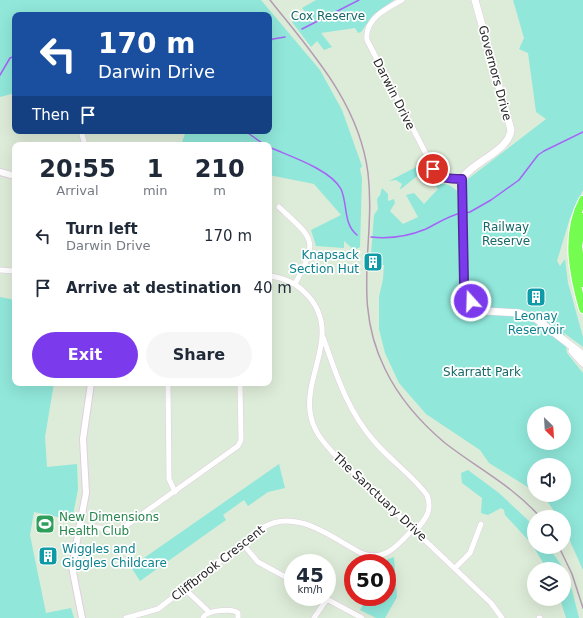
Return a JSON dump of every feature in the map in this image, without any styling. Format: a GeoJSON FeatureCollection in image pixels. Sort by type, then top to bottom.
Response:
{"type":"FeatureCollection","features":[{"type":"Feature","properties":{"kind":"highway"},"geometry":{"type":"LineString","coordinates":[[583,200],[574,222],[572,243],[575,274],[583,309]]}},
{"type":"Feature","properties":{"kind":"highway"},"geometry":{"type":"LineString","coordinates":[[583,217],[578,246],[583,283]]}},
{"type":"Feature","properties":{"kind":"main road","name":"Governors Drive"},"geometry":{"type":"LineString","coordinates":[[462,179],[466,173],[505,143],[510,133],[475,0]]}},
{"type":"Feature","properties":{"kind":"main road"},"geometry":{"type":"LineString","coordinates":[[462,179],[461,190],[465,285],[472,303],[488,311],[527,315],[538,320],[583,355]]}},
{"type":"Feature","properties":{"kind":"main road"},"geometry":{"type":"LineString","coordinates":[[549,328],[583,362]]}},
{"type":"Feature","properties":{"kind":"street","name":"Darwin Drive"},"geometry":{"type":"LineString","coordinates":[[402,0],[382,11],[375,18],[367,34],[367,41],[436,173],[450,179],[462,179]]}},
{"type":"Feature","properties":{"kind":"street"},"geometry":{"type":"LineString","coordinates":[[0,172],[12,175]]}},
{"type":"Feature","properties":{"kind":"street"},"geometry":{"type":"LineString","coordinates":[[279,207],[305,232],[310,246],[308,259],[295,284]]}},
{"type":"Feature","properties":{"kind":"street"},"geometry":{"type":"LineString","coordinates":[[0,270],[12,271]]}},
{"type":"Feature","properties":{"kind":"street","name":"The Sanctuary Drive"},"geometry":{"type":"LineString","coordinates":[[272,276],[282,278],[295,284],[308,296],[316,307],[322,336],[310,400],[310,417],[317,433],[335,455],[491,603],[502,618]]}},
{"type":"Feature","properties":{"kind":"street","name":"Cliffbrook Crescent"},"geometry":{"type":"LineString","coordinates":[[126,618],[136,617],[158,609],[242,543],[270,524],[280,521],[296,520],[305,523],[361,553],[376,556],[392,550],[414,530],[428,514],[430,504],[427,495],[374,442],[361,424],[341,388],[322,336]]}},
{"type":"Feature","properties":{"kind":"street"},"geometry":{"type":"LineString","coordinates":[[318,353],[328,353]]}},
{"type":"Feature","properties":{"kind":"street"},"geometry":{"type":"LineString","coordinates":[[82,618],[72,567],[86,493],[83,436],[91,386]]}},
{"type":"Feature","properties":{"kind":"street"},"geometry":{"type":"LineString","coordinates":[[168,386],[169,479],[175,492]]}},
{"type":"Feature","properties":{"kind":"street"},"geometry":{"type":"LineString","coordinates":[[79,526],[120,530],[240,445],[240,386]]}},
{"type":"Feature","properties":{"kind":"street"},"geometry":{"type":"LineString","coordinates":[[455,568],[470,553],[481,524]]}},
{"type":"Feature","properties":{"kind":"street"},"geometry":{"type":"LineString","coordinates":[[242,543],[258,562],[284,576]]}},
{"type":"Feature","properties":{"kind":"street"},"geometry":{"type":"LineString","coordinates":[[185,588],[209,612]]}},
{"type":"Feature","properties":{"kind":"street"},"geometry":{"type":"LineString","coordinates":[[336,604],[362,618]]}},
{"type":"Feature","properties":{"kind":"street"},"geometry":{"type":"LineString","coordinates":[[314,618],[321,606]]}},
{"type":"Feature","properties":{"kind":"street"},"geometry":{"type":"LineString","coordinates":[[203,618],[204,614],[209,612],[236,611],[239,614],[238,618]]}},
{"type":"Feature","properties":{"kind":"green space"},"geometry":{"type":"Polygon","coordinates":[[[0,0],[261,0],[271,12],[12,12],[12,94],[0,97],[0,0]]]}},
{"type":"Feature","properties":{"kind":"green space","name":"Cox Reserve"},"geometry":{"type":"Polygon","coordinates":[[[316,0],[394,0],[373,15],[361,32],[358,33],[355,28],[321,33],[332,47],[324,50],[317,41],[311,47],[292,22],[306,13],[302,8],[316,0]]]}},
{"type":"Feature","properties":{"kind":"green space"},"geometry":{"type":"Polygon","coordinates":[[[513,0],[583,0],[583,190],[570,218],[557,261],[560,266],[565,259],[568,283],[583,337],[583,347],[564,333],[567,353],[583,373],[583,570],[571,543],[571,510],[553,510],[548,502],[571,502],[571,458],[527,458],[527,487],[489,463],[480,450],[426,414],[399,383],[385,353],[379,329],[379,297],[384,265],[378,265],[377,254],[371,254],[374,215],[378,209],[377,199],[382,188],[388,194],[388,201],[394,199],[395,203],[390,211],[403,224],[418,217],[406,195],[414,193],[424,204],[438,189],[435,185],[447,184],[452,187],[457,191],[458,208],[464,206],[465,184],[468,179],[546,119],[536,112],[528,53],[519,49],[524,38],[513,0]]]}},
{"type":"Feature","properties":{"kind":"green space"},"geometry":{"type":"Polygon","coordinates":[[[272,13],[320,70],[342,110],[362,166],[360,169],[362,178],[360,247],[354,250],[344,241],[344,248],[316,246],[311,230],[341,215],[314,184],[272,176],[272,142],[182,142],[185,134],[272,134],[272,13]]]}},
{"type":"Feature","properties":{"kind":"green space"},"geometry":{"type":"Polygon","coordinates":[[[424,163],[428,170],[421,173],[401,189],[402,184],[396,180],[389,181],[424,163]]]}},
{"type":"Feature","properties":{"kind":"green space"},"geometry":{"type":"Polygon","coordinates":[[[0,297],[12,299],[12,386],[54,386],[45,437],[47,467],[77,464],[78,489],[72,520],[34,512],[30,535],[46,613],[71,608],[74,618],[0,618],[0,297]]]}},
{"type":"Feature","properties":{"kind":"green space"},"geometry":{"type":"Polygon","coordinates":[[[279,464],[285,488],[268,492],[248,506],[244,500],[223,515],[226,520],[140,581],[131,567],[279,464]]]}},
{"type":"Feature","properties":{"kind":"green space"},"geometry":{"type":"Polygon","coordinates":[[[468,470],[499,493],[527,519],[527,539],[505,515],[504,510],[501,508],[488,515],[481,513],[482,498],[462,483],[461,473],[468,470]]]}},
{"type":"Feature","properties":{"kind":"green space"},"geometry":{"type":"Polygon","coordinates":[[[538,554],[553,554],[559,562],[543,562],[538,554]]]}},
{"type":"Feature","properties":{"kind":"green space"},"geometry":{"type":"Polygon","coordinates":[[[571,588],[579,618],[566,618],[562,606],[571,606],[571,588]]]}},
{"type":"Feature","properties":{"kind":"green space"},"geometry":{"type":"Polygon","coordinates":[[[362,606],[392,606],[385,618],[376,618],[360,610],[362,606]]]}},
{"type":"Feature","properties":{"kind":"waterway"},"geometry":{"type":"LineString","coordinates":[[302,29],[359,0]]}},
{"type":"Feature","properties":{"kind":"waterway"},"geometry":{"type":"LineString","coordinates":[[272,40],[285,37]]}},
{"type":"Feature","properties":{"kind":"waterway"},"geometry":{"type":"LineString","coordinates":[[0,75],[10,58],[12,57]]}},
{"type":"Feature","properties":{"kind":"waterway"},"geometry":{"type":"LineString","coordinates":[[465,213],[470,212],[491,200],[519,180],[538,155],[583,132]]}},
{"type":"Feature","properties":{"kind":"waterway"},"geometry":{"type":"LineString","coordinates":[[249,134],[261,142]]}},
{"type":"Feature","properties":{"kind":"waterway"},"geometry":{"type":"LineString","coordinates":[[272,148],[319,169],[336,182],[343,195],[348,220],[353,231],[357,235]]}},
{"type":"Feature","properties":{"kind":"waterway"},"geometry":{"type":"LineString","coordinates":[[371,237],[392,237],[413,233],[426,229],[447,218],[461,213]]}},
{"type":"Feature","properties":{"kind":"railway"},"geometry":{"type":"LineString","coordinates":[[270,0],[331,80],[344,101],[355,124],[363,148],[368,173],[370,198],[367,271],[369,319],[375,344],[385,369],[404,400],[427,427],[445,443],[507,487],[533,510]]}},
{"type":"Feature","properties":{"kind":"railway"},"geometry":{"type":"LineString","coordinates":[[562,554],[572,574],[583,608]]}},
{"type":"Feature","properties":{"kind":"place","name":"Knapsack Section Hut"},"geometry":{"type":"Point","coordinates":[373,262]}},
{"type":"Feature","properties":{"kind":"place","name":"Leonay Reservoir"},"geometry":{"type":"Point","coordinates":[536,297]}},
{"type":"Feature","properties":{"kind":"place","name":"New Dimensions Health Club"},"geometry":{"type":"Point","coordinates":[45,524]}},
{"type":"Feature","properties":{"kind":"place","name":"Wiggles and Giggles Childcare"},"geometry":{"type":"Point","coordinates":[48,556]}},
{"type":"Feature","properties":{"kind":"route"},"geometry":{"type":"LineString","coordinates":[[433,169],[440,176],[448,179],[462,179],[461,190],[464,282],[467,295],[471,301]]}},
{"type":"Feature","properties":{"kind":"park label","name":"Railway Reserve"},"geometry":{"type":"Point","coordinates":[506,234]}},
{"type":"Feature","properties":{"kind":"park label","name":"Skarratt Park"},"geometry":{"type":"Point","coordinates":[482,372]}}]}
